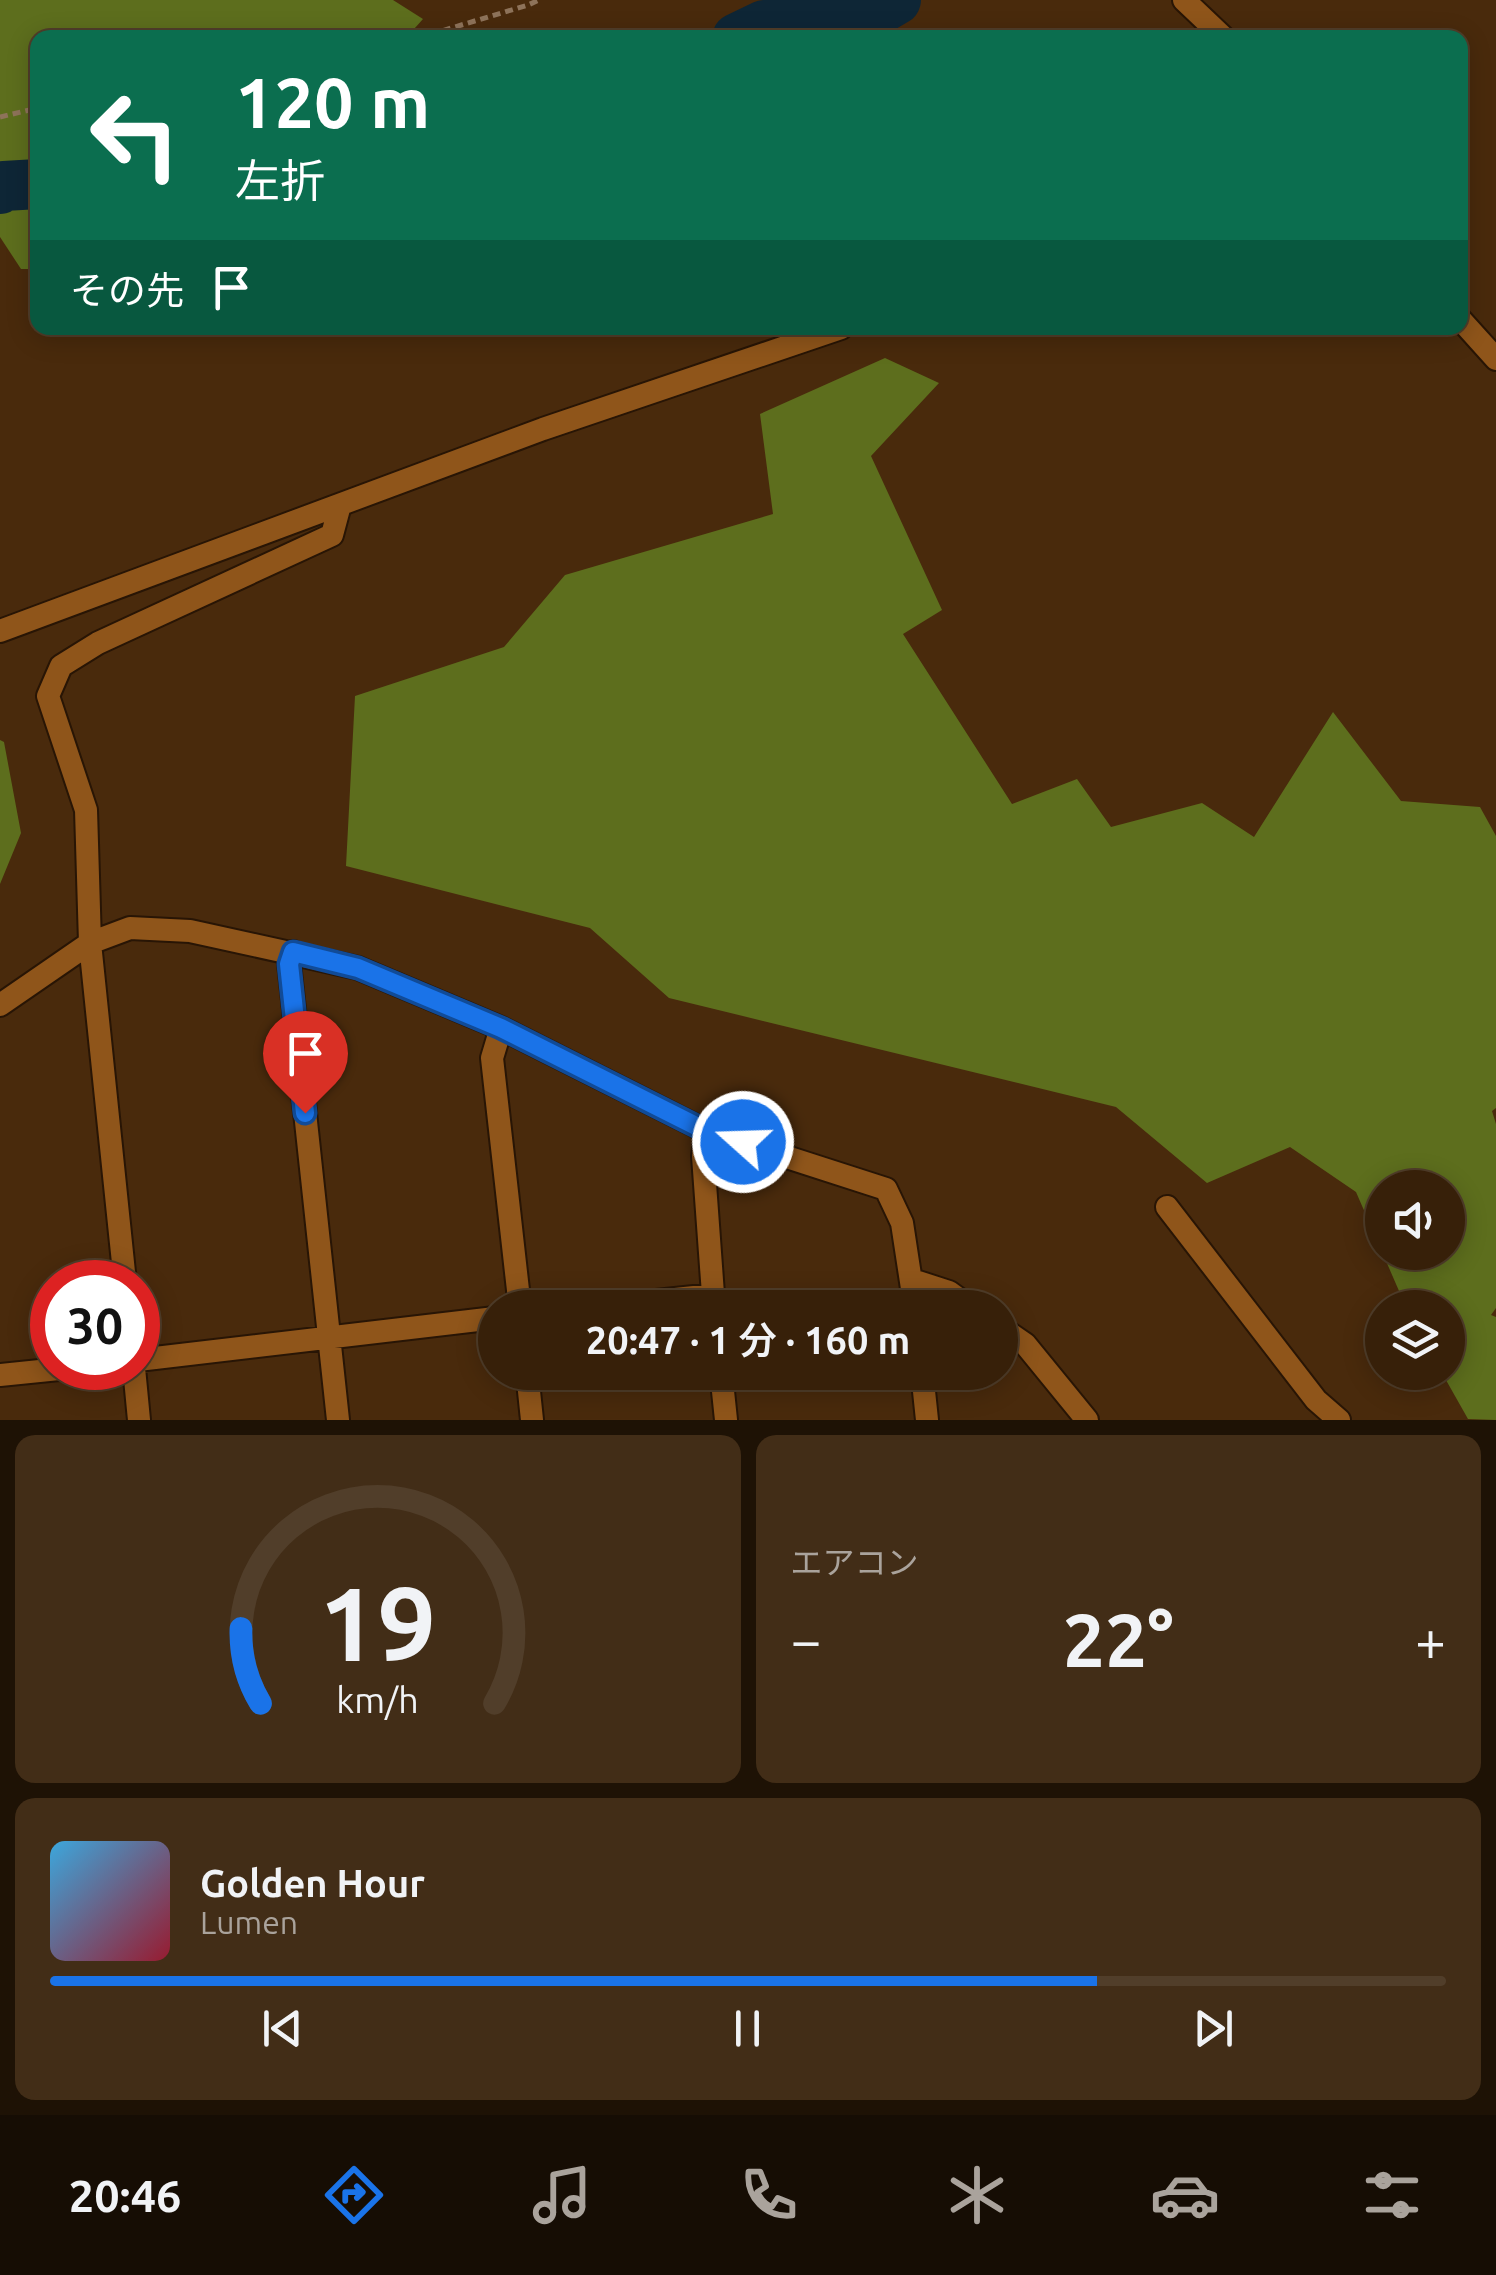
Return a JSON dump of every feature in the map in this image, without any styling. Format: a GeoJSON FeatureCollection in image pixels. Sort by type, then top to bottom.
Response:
{"type":"FeatureCollection","features":[{"type":"Feature","properties":{"kind":"street"},"geometry":{"type":"LineString","coordinates":[[1184,0],[1216,30]]}},
{"type":"Feature","properties":{"kind":"street"},"geometry":{"type":"LineString","coordinates":[[1468,328],[1496,359]]}},
{"type":"Feature","properties":{"kind":"street"},"geometry":{"type":"LineString","coordinates":[[0,631],[543,429],[820,335]]}},
{"type":"Feature","properties":{"kind":"street"},"geometry":{"type":"LineString","coordinates":[[123,1260],[90,943],[86,810],[48,696],[61,666],[98,643],[332,535],[340,505]]}},
{"type":"Feature","properties":{"kind":"street"},"geometry":{"type":"LineString","coordinates":[[0,1005],[90,943],[130,928],[190,930],[358,968],[501,1028],[706,1131],[886,1189],[902,1222],[913,1290]]}},
{"type":"Feature","properties":{"kind":"street"},"geometry":{"type":"LineString","coordinates":[[293,952],[289,964],[338,1420]]}},
{"type":"Feature","properties":{"kind":"street"},"geometry":{"type":"LineString","coordinates":[[501,1028],[492,1058],[518,1290]]}},
{"type":"Feature","properties":{"kind":"street"},"geometry":{"type":"LineString","coordinates":[[706,1131],[703,1156],[712,1290]]}},
{"type":"Feature","properties":{"kind":"street"},"geometry":{"type":"LineString","coordinates":[[1167,1207],[1316,1400],[1339,1420]]}},
{"type":"Feature","properties":{"kind":"street"},"geometry":{"type":"LineString","coordinates":[[912,1280],[943,1290]]}},
{"type":"Feature","properties":{"kind":"street"},"geometry":{"type":"LineString","coordinates":[[160,1357],[478,1320]]}},
{"type":"Feature","properties":{"kind":"street"},"geometry":{"type":"LineString","coordinates":[[1018,1339],[1087,1420]]}},
{"type":"Feature","properties":{"kind":"street"},"geometry":{"type":"LineString","coordinates":[[0,1375],[30,1372]]}},
{"type":"Feature","properties":{"kind":"street"},"geometry":{"type":"LineString","coordinates":[[136,1390],[139,1420]]}},
{"type":"Feature","properties":{"kind":"street"},"geometry":{"type":"LineString","coordinates":[[529,1390],[532,1420]]}},
{"type":"Feature","properties":{"kind":"street"},"geometry":{"type":"LineString","coordinates":[[723,1390],[726,1420]]}},
{"type":"Feature","properties":{"kind":"street"},"geometry":{"type":"LineString","coordinates":[[924,1390],[927,1420]]}},
{"type":"Feature","properties":{"kind":"path"},"geometry":{"type":"LineString","coordinates":[[446,30],[539,0]]}},
{"type":"Feature","properties":{"kind":"path"},"geometry":{"type":"LineString","coordinates":[[0,117],[30,110]]}},
{"type":"Feature","properties":{"kind":"green space"},"geometry":{"type":"Polygon","coordinates":[[[0,0],[393,0],[423,19],[413,30],[30,30],[30,269],[21,269],[0,237],[0,0]]]}},
{"type":"Feature","properties":{"kind":"green space"},"geometry":{"type":"Polygon","coordinates":[[[885,358],[939,383],[871,456],[942,610],[903,634],[1012,804],[1077,779],[1111,827],[1202,803],[1254,837],[1333,712],[1401,801],[1480,807],[1496,836],[1496,1108],[1492,1111],[1496,1124],[1496,1308],[1491,1315],[1496,1317],[1496,1420],[1468,1419],[1452,1390],[1465,1390],[1465,1290],[1399,1290],[1390,1270],[1465,1270],[1465,1170],[1365,1170],[1365,1213],[1356,1192],[1290,1147],[1207,1183],[1116,1107],[669,998],[590,928],[346,866],[355,696],[504,647],[565,575],[773,514],[760,414],[885,358]]]}},
{"type":"Feature","properties":{"kind":"green space"},"geometry":{"type":"Polygon","coordinates":[[[0,740],[4,742],[21,833],[0,884],[0,740]]]}},
{"type":"Feature","properties":{"kind":"waterway"},"geometry":{"type":"LineString","coordinates":[[754,30],[764,25],[831,23],[872,14],[896,0]]}},
{"type":"Feature","properties":{"kind":"waterway"},"geometry":{"type":"LineString","coordinates":[[0,189],[30,184]]}},
{"type":"Feature","properties":{"kind":"route"},"geometry":{"type":"LineString","coordinates":[[305,1113],[289,964],[293,952],[358,968],[501,1028],[706,1131],[743,1142]]}}]}
